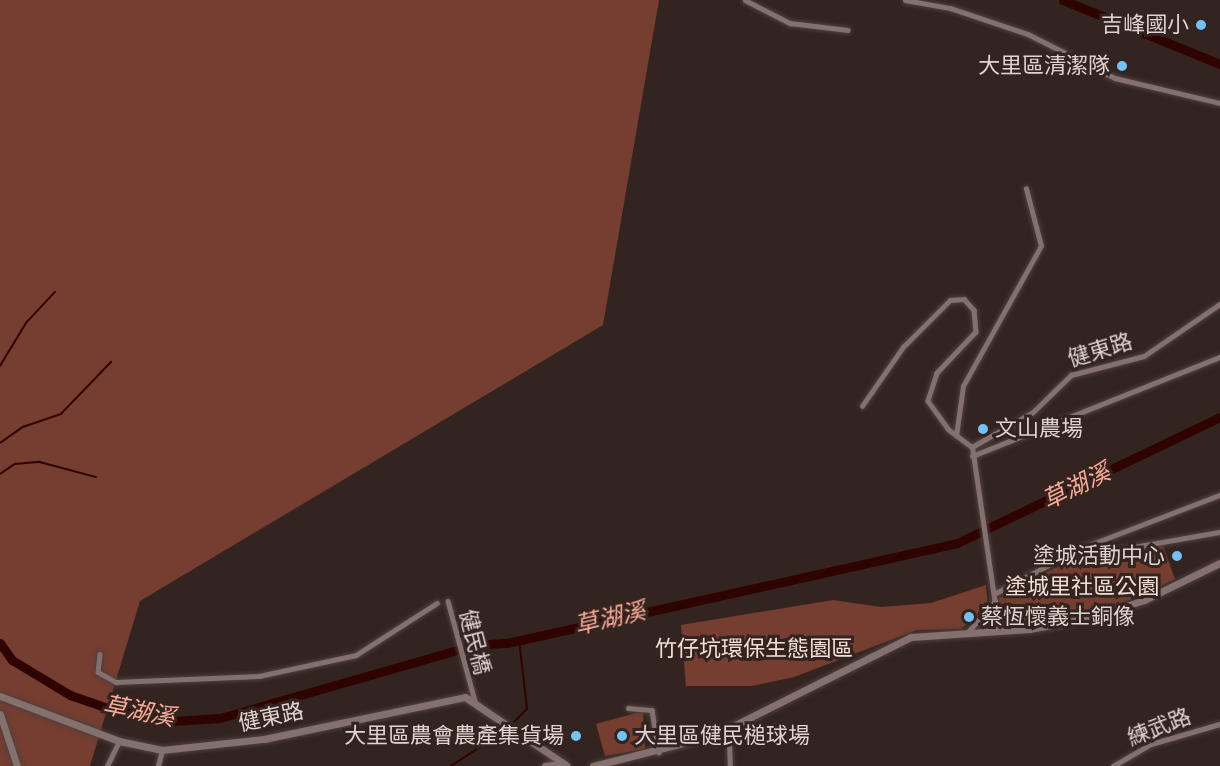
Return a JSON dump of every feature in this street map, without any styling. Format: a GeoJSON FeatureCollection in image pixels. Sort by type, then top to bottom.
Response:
{"type":"FeatureCollection","features":[{"type":"Feature","properties":{"kind":"street"},"geometry":{"type":"LineString","coordinates":[[746,0],[790,23],[848,30]]}},
{"type":"Feature","properties":{"kind":"street"},"geometry":{"type":"LineString","coordinates":[[905,0],[950,8],[1028,34],[1115,78],[1220,103]]}},
{"type":"Feature","properties":{"kind":"street"},"geometry":{"type":"LineString","coordinates":[[956,435],[963,386],[1041,246],[1026,189]]}},
{"type":"Feature","properties":{"kind":"street"},"geometry":{"type":"LineString","coordinates":[[862,406],[903,347],[950,300],[964,299],[974,310],[976,332],[937,373],[928,390],[936,416],[972,447],[999,632]]}},
{"type":"Feature","properties":{"kind":"street","name":"健東路"},"geometry":{"type":"LineString","coordinates":[[972,447],[1033,412],[1071,375],[1144,356],[1220,304]]}},
{"type":"Feature","properties":{"kind":"street"},"geometry":{"type":"LineString","coordinates":[[972,456],[1220,357]]}},
{"type":"Feature","properties":{"kind":"street"},"geometry":{"type":"LineString","coordinates":[[994,593],[1079,549],[1220,495]]}},
{"type":"Feature","properties":{"kind":"street"},"geometry":{"type":"LineString","coordinates":[[1105,552],[1220,532]]}},
{"type":"Feature","properties":{"kind":"street"},"geometry":{"type":"LineString","coordinates":[[593,766],[659,752],[729,728],[906,639],[999,632],[1103,614],[1220,563]]}},
{"type":"Feature","properties":{"kind":"street","name":"健民橋"},"geometry":{"type":"LineString","coordinates":[[448,601],[474,702]]}},
{"type":"Feature","properties":{"kind":"street"},"geometry":{"type":"LineString","coordinates":[[962,635],[984,620],[995,601]]}},
{"type":"Feature","properties":{"kind":"street"},"geometry":{"type":"LineString","coordinates":[[100,654],[98,672],[116,682],[259,676],[356,655],[437,603]]}},
{"type":"Feature","properties":{"kind":"street","name":"健東路"},"geometry":{"type":"LineString","coordinates":[[0,696],[119,741],[162,750],[264,739],[452,698],[474,702],[539,749],[567,766]]}},
{"type":"Feature","properties":{"kind":"street"},"geometry":{"type":"LineString","coordinates":[[628,708],[652,710],[659,752]]}},
{"type":"Feature","properties":{"kind":"street"},"geometry":{"type":"LineString","coordinates":[[0,714],[16,766]]}},
{"type":"Feature","properties":{"kind":"street","name":"練武路"},"geometry":{"type":"LineString","coordinates":[[1113,766],[1150,744],[1220,724]]}},
{"type":"Feature","properties":{"kind":"street"},"geometry":{"type":"LineString","coordinates":[[729,728],[730,766]]}},
{"type":"Feature","properties":{"kind":"street"},"geometry":{"type":"LineString","coordinates":[[107,766],[119,741]]}},
{"type":"Feature","properties":{"kind":"street","name":"健東路"},"geometry":{"type":"LineString","coordinates":[[539,749],[543,766],[567,766]]}},
{"type":"Feature","properties":{"kind":"street"},"geometry":{"type":"LineString","coordinates":[[158,766],[162,750]]}},
{"type":"Feature","properties":{"kind":"street"},"geometry":{"type":"LineString","coordinates":[[161,760],[167,766]]}},
{"type":"Feature","properties":{"kind":"green space"},"geometry":{"type":"Polygon","coordinates":[[[0,0],[659,0],[603,325],[140,601],[90,766],[0,766],[0,0]]]}},
{"type":"Feature","properties":{"kind":"green space","name":"塗城里社區公園"},"geometry":{"type":"Polygon","coordinates":[[[1163,546],[1175,579],[1145,594],[1091,614],[1008,626],[1002,622],[998,599],[1024,583],[1068,562],[1163,546]]]}},
{"type":"Feature","properties":{"kind":"green space","name":"竹仔坑環保生態園區"},"geometry":{"type":"Polygon","coordinates":[[[986,585],[988,607],[961,629],[917,630],[794,677],[752,686],[686,686],[681,625],[833,600],[881,607],[931,603],[986,585]]]}},
{"type":"Feature","properties":{"kind":"green space","name":"大里區健民槌球場"},"geometry":{"type":"Polygon","coordinates":[[[643,711],[645,749],[605,756],[596,724],[643,711]]]}},
{"type":"Feature","properties":{"kind":"waterway"},"geometry":{"type":"LineString","coordinates":[[1063,0],[1220,64]]}},
{"type":"Feature","properties":{"kind":"waterway"},"geometry":{"type":"LineString","coordinates":[[0,366],[26,323],[55,292]]}},
{"type":"Feature","properties":{"kind":"waterway"},"geometry":{"type":"LineString","coordinates":[[0,443],[23,427],[61,414],[111,362]]}},
{"type":"Feature","properties":{"kind":"waterway","name":"草湖溪"},"geometry":{"type":"LineString","coordinates":[[0,643],[12,660],[70,695],[116,711],[173,721],[220,718],[475,645],[507,643],[957,543],[1220,417]]}},
{"type":"Feature","properties":{"kind":"waterway"},"geometry":{"type":"LineString","coordinates":[[0,474],[15,464],[40,462],[96,477]]}},
{"type":"Feature","properties":{"kind":"waterway"},"geometry":{"type":"LineString","coordinates":[[511,725],[527,709],[519,640]]}},
{"type":"Feature","properties":{"kind":"waterway"},"geometry":{"type":"LineString","coordinates":[[451,766],[508,729]]}},
{"type":"Feature","properties":{"kind":"place","name":"吉峰國小"},"geometry":{"type":"Point","coordinates":[1201,25]}},
{"type":"Feature","properties":{"kind":"place","name":"大里區清潔隊"},"geometry":{"type":"Point","coordinates":[1122,66]}},
{"type":"Feature","properties":{"kind":"place","name":"文山農場"},"geometry":{"type":"Point","coordinates":[983,429]}},
{"type":"Feature","properties":{"kind":"place","name":"塗城活動中心"},"geometry":{"type":"Point","coordinates":[1177,556]}},
{"type":"Feature","properties":{"kind":"place","name":"蔡恆懷義士銅像"},"geometry":{"type":"Point","coordinates":[969,617]}},
{"type":"Feature","properties":{"kind":"place","name":"大里區農會農產集貨場"},"geometry":{"type":"Point","coordinates":[576,736]}},
{"type":"Feature","properties":{"kind":"place","name":"大里區健民槌球場"},"geometry":{"type":"Point","coordinates":[622,736]}}]}
